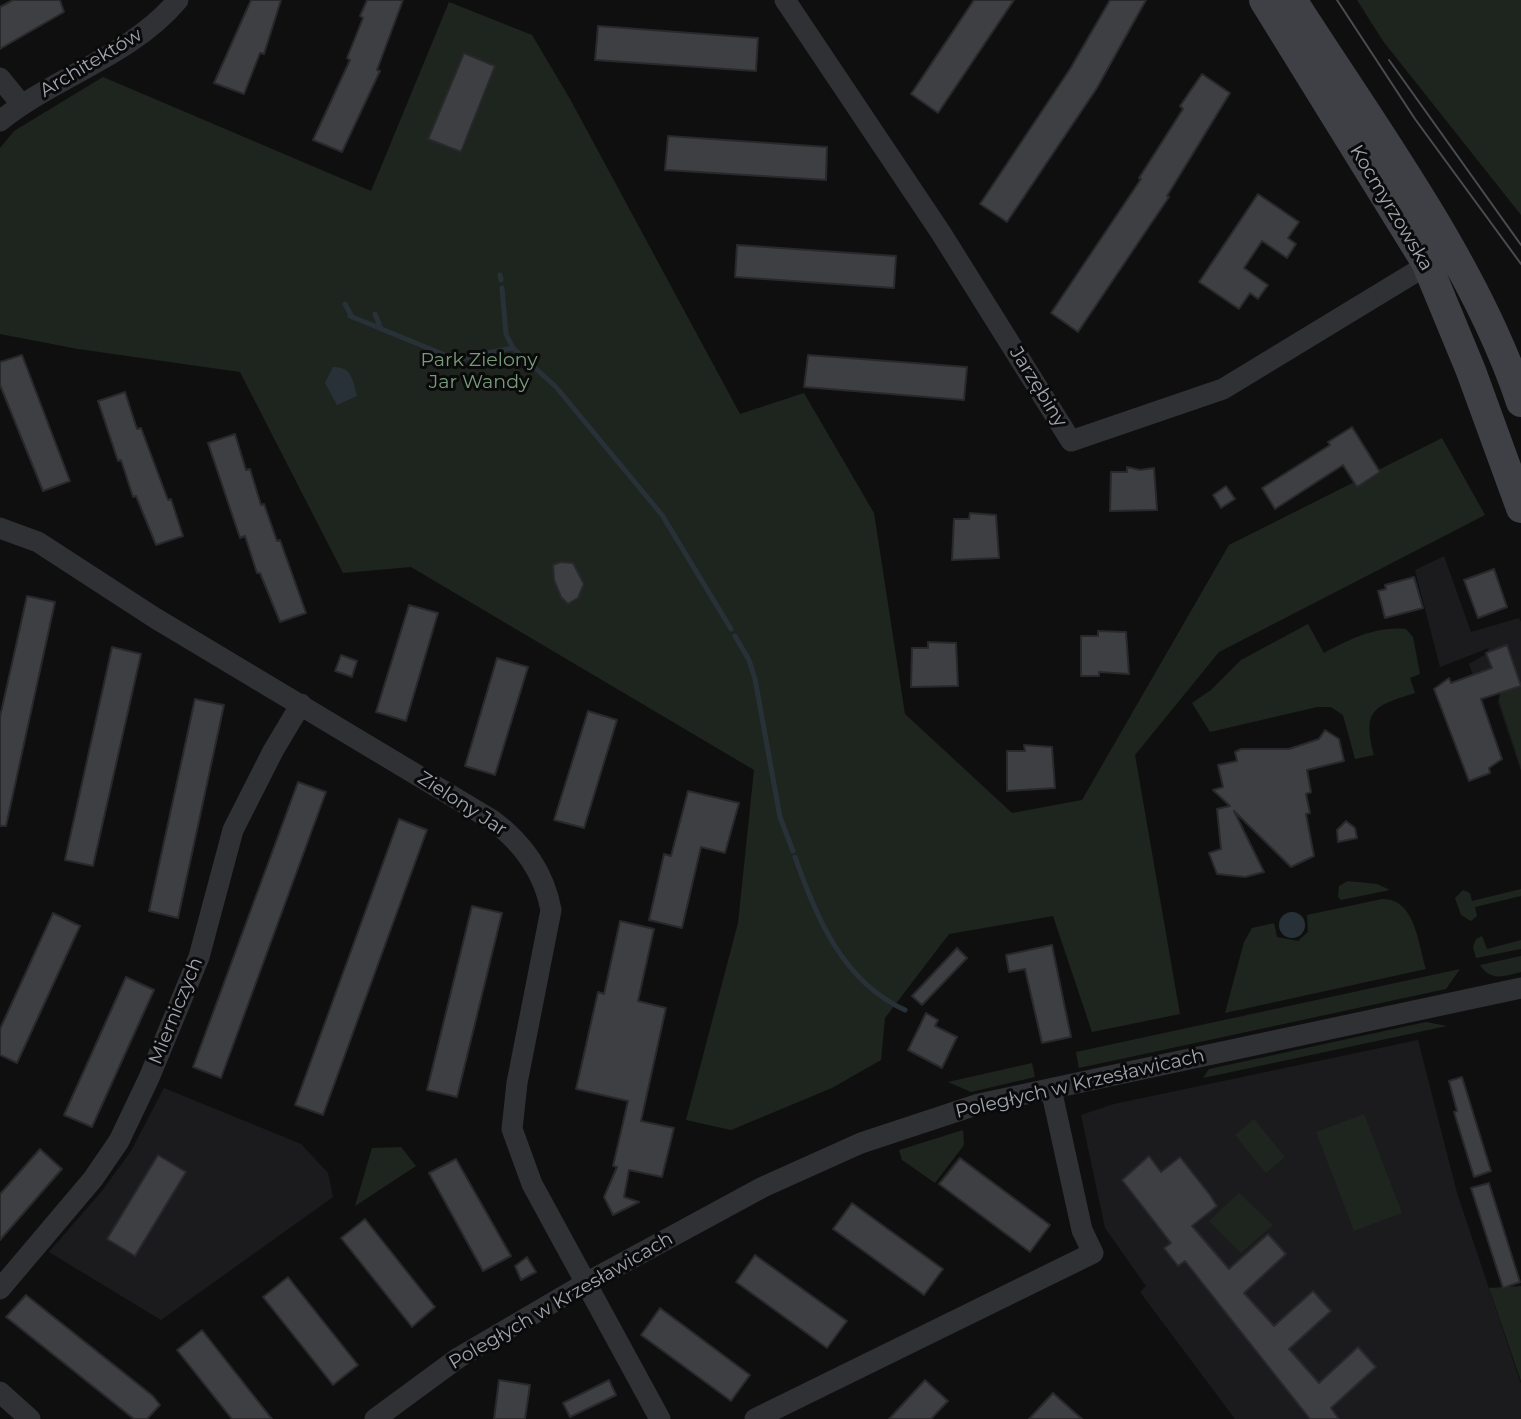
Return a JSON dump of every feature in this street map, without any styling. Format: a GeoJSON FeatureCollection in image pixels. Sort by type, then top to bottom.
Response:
{"type":"FeatureCollection","features":[{"type":"Feature","properties":{"kind":"main road","name":"Kocmyrzowska"},"geometry":{"type":"LineString","coordinates":[[1264,0],[1427,265],[1471,371],[1521,508]]}},
{"type":"Feature","properties":{"kind":"main road","name":"Kocmyrzowska"},"geometry":{"type":"LineString","coordinates":[[1292,0],[1455,260],[1482,308],[1521,402]]}},
{"type":"Feature","properties":{"kind":"street","name":"Architektów"},"geometry":{"type":"LineString","coordinates":[[0,121],[21,104],[137,37],[178,0]]}},
{"type":"Feature","properties":{"kind":"street","name":"Jarzębiny"},"geometry":{"type":"LineString","coordinates":[[785,0],[941,233],[1071,440],[1223,389],[1427,265]]}},
{"type":"Feature","properties":{"kind":"street"},"geometry":{"type":"LineString","coordinates":[[0,78],[21,104]]}},
{"type":"Feature","properties":{"kind":"street","name":"Zielony Jar"},"geometry":{"type":"LineString","coordinates":[[0,528],[38,542],[155,618],[301,704],[508,832],[522,846],[547,888],[551,910],[517,1083],[512,1129],[532,1184],[660,1419]]}},
{"type":"Feature","properties":{"kind":"street","name":"Mierniczych"},"geometry":{"type":"LineString","coordinates":[[0,1289],[93,1179],[118,1141],[149,1078],[199,957],[233,830],[273,751],[301,704]]}},
{"type":"Feature","properties":{"kind":"street","name":"Poległych w Krzesławicach"},"geometry":{"type":"LineString","coordinates":[[375,1419],[458,1358],[586,1283],[763,1186],[832,1155],[953,1112],[1051,1088],[1521,988]]}},
{"type":"Feature","properties":{"kind":"street"},"geometry":{"type":"LineString","coordinates":[[755,1419],[1093,1253],[1082,1230],[1051,1088]]}},
{"type":"Feature","properties":{"kind":"street"},"geometry":{"type":"LineString","coordinates":[[0,1392],[30,1419]]}},
{"type":"Feature","properties":{"kind":"shaded area"},"geometry":{"type":"Polygon","coordinates":[[[333,367],[348,372],[357,396],[337,405],[325,383],[333,367]]]}},
{"type":"Feature","properties":{"kind":"shaded area"},"geometry":{"type":"Polygon","coordinates":[[[1444,556],[1471,632],[1519,618],[1521,622],[1521,771],[1498,702],[1500,693],[1479,693],[1469,664],[1486,654],[1489,648],[1440,667],[1415,570],[1444,556]]]}},
{"type":"Feature","properties":{"kind":"shaded area"},"geometry":{"type":"Polygon","coordinates":[[[1292,912],[1301,916],[1305,925],[1301,934],[1292,938],[1283,934],[1279,925],[1283,916],[1292,912]]]}},
{"type":"Feature","properties":{"kind":"shaded area"},"geometry":{"type":"Polygon","coordinates":[[[1418,1040],[1457,1193],[1521,1384],[1521,1419],[1235,1419],[1140,1292],[1146,1286],[1105,1228],[1081,1115],[1114,1104],[1418,1040]]]}},
{"type":"Feature","properties":{"kind":"shaded area"},"geometry":{"type":"Polygon","coordinates":[[[164,1088],[301,1144],[328,1173],[333,1197],[161,1320],[49,1252],[102,1191],[131,1151],[164,1088]]]}},
{"type":"Feature","properties":{"kind":"green space"},"geometry":{"type":"Polygon","coordinates":[[[1357,0],[1521,0],[1521,215],[1383,41],[1357,0]]]}},
{"type":"Feature","properties":{"kind":"green space","name":"Park Zielony Jar Wandy"},"geometry":{"type":"Polygon","coordinates":[[[449,2],[532,35],[570,99],[740,414],[804,393],[874,513],[905,714],[1012,813],[1082,800],[1229,545],[1442,438],[1485,515],[1219,652],[1135,755],[1180,1014],[1092,1032],[1053,916],[949,934],[885,1018],[881,1060],[832,1088],[731,1130],[686,1120],[738,923],[754,770],[411,567],[343,573],[240,372],[78,349],[0,334],[0,148],[14,131],[103,77],[371,191],[449,2]]]}},
{"type":"Feature","properties":{"kind":"green space"},"geometry":{"type":"Polygon","coordinates":[[[1308,624],[1324,653],[1353,638],[1384,630],[1406,629],[1413,637],[1420,674],[1410,678],[1415,693],[1381,706],[1375,712],[1370,728],[1374,755],[1355,759],[1343,715],[1331,707],[1317,707],[1210,732],[1192,703],[1211,690],[1241,660],[1308,624]]]}},
{"type":"Feature","properties":{"kind":"green space"},"geometry":{"type":"Polygon","coordinates":[[[1521,686],[1521,767],[1499,700],[1501,692],[1521,686]]]}},
{"type":"Feature","properties":{"kind":"green space"},"geometry":{"type":"Polygon","coordinates":[[[1348,881],[1377,884],[1390,890],[1341,900],[1338,897],[1339,886],[1348,881]]]}},
{"type":"Feature","properties":{"kind":"green space"},"geometry":{"type":"Polygon","coordinates":[[[1521,889],[1521,896],[1475,907],[1477,916],[1471,921],[1461,915],[1455,898],[1463,890],[1470,893],[1472,901],[1521,889]]]}},
{"type":"Feature","properties":{"kind":"green space"},"geometry":{"type":"Polygon","coordinates":[[[1382,899],[1402,906],[1408,914],[1426,969],[1225,1013],[1244,942],[1252,928],[1274,923],[1277,937],[1298,941],[1308,932],[1307,915],[1382,899]]]}},
{"type":"Feature","properties":{"kind":"green space"},"geometry":{"type":"Polygon","coordinates":[[[1482,936],[1487,949],[1521,940],[1521,949],[1476,958],[1473,947],[1476,939],[1482,936]]]}},
{"type":"Feature","properties":{"kind":"green space"},"geometry":{"type":"Polygon","coordinates":[[[1521,956],[1521,972],[1509,975],[1493,976],[1480,965],[1521,956]]]}},
{"type":"Feature","properties":{"kind":"green space"},"geometry":{"type":"Polygon","coordinates":[[[1460,969],[1446,989],[1079,1068],[1076,1052],[1460,969]]]}},
{"type":"Feature","properties":{"kind":"green space"},"geometry":{"type":"Polygon","coordinates":[[[1426,1022],[1447,1026],[1203,1078],[1209,1069],[1426,1022]]]}},
{"type":"Feature","properties":{"kind":"green space"},"geometry":{"type":"Polygon","coordinates":[[[1032,1063],[1035,1077],[971,1092],[948,1082],[1032,1063]]]}},
{"type":"Feature","properties":{"kind":"green space"},"geometry":{"type":"Polygon","coordinates":[[[1364,1114],[1402,1213],[1354,1231],[1316,1132],[1364,1114]]]}},
{"type":"Feature","properties":{"kind":"green space"},"geometry":{"type":"Polygon","coordinates":[[[1254,1119],[1285,1157],[1266,1173],[1235,1135],[1254,1119]]]}},
{"type":"Feature","properties":{"kind":"green space"},"geometry":{"type":"Polygon","coordinates":[[[963,1130],[964,1145],[935,1183],[902,1160],[899,1150],[963,1130]]]}},
{"type":"Feature","properties":{"kind":"green space"},"geometry":{"type":"Polygon","coordinates":[[[401,1147],[416,1166],[355,1206],[372,1148],[401,1147]]]}},
{"type":"Feature","properties":{"kind":"green space"},"geometry":{"type":"Polygon","coordinates":[[[1239,1193],[1273,1225],[1241,1253],[1209,1221],[1239,1193]]]}},
{"type":"Feature","properties":{"kind":"green space"},"geometry":{"type":"Polygon","coordinates":[[[1521,1286],[1521,1381],[1489,1288],[1521,1286]]]}},
{"type":"Feature","properties":{"kind":"building"},"geometry":{"type":"Polygon","coordinates":[[[13,0],[60,0],[64,12],[0,49],[0,7],[13,0]]]}},
{"type":"Feature","properties":{"kind":"building"},"geometry":{"type":"Polygon","coordinates":[[[251,0],[281,0],[264,54],[260,53],[244,94],[214,83],[251,0]]]}},
{"type":"Feature","properties":{"kind":"building"},"geometry":{"type":"Polygon","coordinates":[[[367,0],[403,0],[377,70],[380,71],[342,152],[313,140],[350,60],[347,58],[367,0]]]}},
{"type":"Feature","properties":{"kind":"building"},"geometry":{"type":"Polygon","coordinates":[[[974,0],[1014,0],[938,113],[911,94],[974,0]]]}},
{"type":"Feature","properties":{"kind":"building"},"geometry":{"type":"Polygon","coordinates":[[[1110,0],[1146,0],[1097,88],[1007,222],[980,204],[1070,69],[1110,0]]]}},
{"type":"Feature","properties":{"kind":"building"},"geometry":{"type":"Polygon","coordinates":[[[598,26],[758,38],[756,71],[595,60],[598,26]]]}},
{"type":"Feature","properties":{"kind":"building"},"geometry":{"type":"Polygon","coordinates":[[[464,53],[495,66],[461,152],[428,139],[464,53]]]}},
{"type":"Feature","properties":{"kind":"building"},"geometry":{"type":"Polygon","coordinates":[[[1202,74],[1230,93],[1167,196],[1169,197],[1078,332],[1051,313],[1141,179],[1139,178],[1183,109],[1180,106],[1202,74]]]}},
{"type":"Feature","properties":{"kind":"building"},"geometry":{"type":"Polygon","coordinates":[[[668,136],[827,147],[826,180],[665,170],[668,136]]]}},
{"type":"Feature","properties":{"kind":"building"},"geometry":{"type":"Polygon","coordinates":[[[1258,194],[1299,222],[1288,238],[1296,244],[1287,258],[1262,241],[1244,268],[1268,285],[1258,299],[1250,293],[1239,309],[1199,282],[1258,194]]]}},
{"type":"Feature","properties":{"kind":"building"},"geometry":{"type":"Polygon","coordinates":[[[737,245],[896,256],[894,288],[735,277],[737,245]]]}},
{"type":"Feature","properties":{"kind":"building"},"geometry":{"type":"Polygon","coordinates":[[[22,355],[70,481],[43,491],[0,385],[0,362],[22,355]]]}},
{"type":"Feature","properties":{"kind":"building"},"geometry":{"type":"Polygon","coordinates":[[[808,355],[967,367],[964,400],[804,387],[808,355]]]}},
{"type":"Feature","properties":{"kind":"building"},"geometry":{"type":"Polygon","coordinates":[[[125,392],[137,429],[141,428],[168,500],[171,499],[183,536],[156,545],[136,496],[133,497],[121,460],[118,461],[98,401],[125,392]]]}},
{"type":"Feature","properties":{"kind":"building"},"geometry":{"type":"Polygon","coordinates":[[[1352,427],[1380,472],[1357,487],[1343,465],[1275,509],[1262,488],[1330,445],[1328,442],[1352,427]]]}},
{"type":"Feature","properties":{"kind":"building"},"geometry":{"type":"Polygon","coordinates":[[[235,434],[246,470],[250,469],[261,505],[264,504],[277,541],[280,540],[306,613],[280,622],[260,573],[257,573],[245,536],[240,538],[208,443],[235,434]]]}},
{"type":"Feature","properties":{"kind":"building"},"geometry":{"type":"Polygon","coordinates":[[[1127,467],[1140,470],[1154,468],[1157,510],[1110,511],[1111,472],[1127,472],[1127,467]]]}},
{"type":"Feature","properties":{"kind":"building"},"geometry":{"type":"Polygon","coordinates":[[[1226,486],[1235,499],[1221,508],[1213,495],[1226,486]]]}},
{"type":"Feature","properties":{"kind":"building"},"geometry":{"type":"Polygon","coordinates":[[[970,513],[996,515],[999,558],[952,560],[954,519],[969,519],[970,513]]]}},
{"type":"Feature","properties":{"kind":"building"},"geometry":{"type":"Polygon","coordinates":[[[560,562],[573,563],[584,584],[578,598],[568,604],[561,597],[554,580],[553,565],[560,562]]]}},
{"type":"Feature","properties":{"kind":"building"},"geometry":{"type":"Polygon","coordinates":[[[1494,569],[1507,607],[1478,618],[1464,580],[1494,569]]]}},
{"type":"Feature","properties":{"kind":"building"},"geometry":{"type":"Polygon","coordinates":[[[1414,577],[1423,608],[1385,618],[1378,591],[1386,589],[1385,585],[1414,577]]]}},
{"type":"Feature","properties":{"kind":"building"},"geometry":{"type":"Polygon","coordinates":[[[27,596],[55,602],[6,826],[0,826],[0,717],[27,596]]]}},
{"type":"Feature","properties":{"kind":"building"},"geometry":{"type":"Polygon","coordinates":[[[409,605],[438,613],[406,721],[376,712],[409,605]]]}},
{"type":"Feature","properties":{"kind":"building"},"geometry":{"type":"Polygon","coordinates":[[[1098,631],[1126,632],[1129,674],[1099,672],[1099,676],[1081,676],[1081,636],[1098,636],[1098,631]]]}},
{"type":"Feature","properties":{"kind":"building"},"geometry":{"type":"Polygon","coordinates":[[[928,642],[956,643],[958,686],[911,687],[912,648],[928,648],[928,642]]]}},
{"type":"Feature","properties":{"kind":"building"},"geometry":{"type":"Polygon","coordinates":[[[1507,645],[1521,686],[1481,699],[1502,759],[1489,768],[1490,773],[1469,781],[1434,689],[1449,678],[1451,683],[1492,668],[1486,653],[1507,645]]]}},
{"type":"Feature","properties":{"kind":"building"},"geometry":{"type":"Polygon","coordinates":[[[112,647],[141,654],[93,866],[65,860],[112,647]]]}},
{"type":"Feature","properties":{"kind":"building"},"geometry":{"type":"Polygon","coordinates":[[[341,655],[357,661],[352,677],[335,671],[341,655]]]}},
{"type":"Feature","properties":{"kind":"building"},"geometry":{"type":"Polygon","coordinates":[[[497,658],[528,667],[495,775],[465,766],[497,658]]]}},
{"type":"Feature","properties":{"kind":"building"},"geometry":{"type":"Polygon","coordinates":[[[195,699],[224,705],[178,918],[149,911],[195,699]]]}},
{"type":"Feature","properties":{"kind":"building"},"geometry":{"type":"Polygon","coordinates":[[[588,711],[617,720],[584,828],[554,820],[588,711]]]}},
{"type":"Feature","properties":{"kind":"building"},"geometry":{"type":"Polygon","coordinates":[[[1325,730],[1339,739],[1344,761],[1307,770],[1311,792],[1306,794],[1310,813],[1306,814],[1314,856],[1291,867],[1234,811],[1264,872],[1245,877],[1217,874],[1209,853],[1221,849],[1217,809],[1230,806],[1213,790],[1223,787],[1218,765],[1237,761],[1235,752],[1241,749],[1289,749],[1319,739],[1325,730]]]}},
{"type":"Feature","properties":{"kind":"building"},"geometry":{"type":"Polygon","coordinates":[[[1024,745],[1052,747],[1055,788],[1007,791],[1007,751],[1025,751],[1024,745]]]}},
{"type":"Feature","properties":{"kind":"building"},"geometry":{"type":"Polygon","coordinates":[[[298,782],[326,792],[221,1078],[193,1067],[298,782]]]}},
{"type":"Feature","properties":{"kind":"building"},"geometry":{"type":"Polygon","coordinates":[[[688,791],[739,803],[725,853],[701,847],[682,928],[649,920],[664,854],[671,856],[688,791]]]}},
{"type":"Feature","properties":{"kind":"building"},"geometry":{"type":"Polygon","coordinates":[[[399,819],[427,830],[323,1115],[295,1105],[399,819]]]}},
{"type":"Feature","properties":{"kind":"building"},"geometry":{"type":"Polygon","coordinates":[[[1346,821],[1355,828],[1357,838],[1338,842],[1337,830],[1346,821]]]}},
{"type":"Feature","properties":{"kind":"building"},"geometry":{"type":"Polygon","coordinates":[[[472,906],[502,913],[457,1097],[427,1090],[472,906]]]}},
{"type":"Feature","properties":{"kind":"building"},"geometry":{"type":"Polygon","coordinates":[[[53,913],[80,926],[17,1063],[0,1055],[0,1029],[53,913]]]}},
{"type":"Feature","properties":{"kind":"building"},"geometry":{"type":"Polygon","coordinates":[[[620,921],[654,929],[638,1001],[666,1008],[641,1121],[674,1128],[662,1177],[629,1170],[624,1197],[639,1202],[613,1215],[604,1197],[617,1167],[613,1166],[628,1101],[576,1089],[598,992],[604,994],[620,921]]]}},
{"type":"Feature","properties":{"kind":"building"},"geometry":{"type":"Polygon","coordinates":[[[1052,945],[1071,1037],[1042,1043],[1025,969],[1009,972],[1006,955],[1052,945]]]}},
{"type":"Feature","properties":{"kind":"building"},"geometry":{"type":"Polygon","coordinates":[[[957,948],[967,958],[922,1005],[912,996],[957,948]]]}},
{"type":"Feature","properties":{"kind":"building"},"geometry":{"type":"Polygon","coordinates":[[[126,977],[154,990],[92,1127],[64,1115],[126,977]]]}},
{"type":"Feature","properties":{"kind":"building"},"geometry":{"type":"Polygon","coordinates":[[[926,1013],[938,1020],[935,1026],[957,1037],[942,1068],[908,1050],[926,1013]]]}},
{"type":"Feature","properties":{"kind":"building"},"geometry":{"type":"Polygon","coordinates":[[[1462,1077],[1491,1171],[1474,1177],[1454,1112],[1457,1111],[1449,1081],[1462,1077]]]}},
{"type":"Feature","properties":{"kind":"building"},"geometry":{"type":"Polygon","coordinates":[[[40,1149],[62,1169],[0,1240],[0,1194],[40,1149]]]}},
{"type":"Feature","properties":{"kind":"building"},"geometry":{"type":"Polygon","coordinates":[[[158,1155],[186,1172],[135,1256],[107,1239],[158,1155]]]}},
{"type":"Feature","properties":{"kind":"building"},"geometry":{"type":"Polygon","coordinates":[[[1149,1156],[1161,1172],[1180,1157],[1210,1195],[1217,1206],[1192,1226],[1229,1269],[1268,1234],[1286,1254],[1244,1293],[1274,1326],[1313,1291],[1331,1311],[1289,1349],[1319,1383],[1358,1347],[1376,1367],[1331,1408],[1339,1419],[1310,1419],[1185,1261],[1178,1266],[1164,1248],[1171,1243],[1122,1180],[1149,1156]]]}},
{"type":"Feature","properties":{"kind":"building"},"geometry":{"type":"Polygon","coordinates":[[[960,1158],[1050,1225],[1030,1252],[939,1184],[960,1158]]]}},
{"type":"Feature","properties":{"kind":"building"},"geometry":{"type":"Polygon","coordinates":[[[456,1159],[511,1256],[483,1271],[429,1173],[456,1159]]]}},
{"type":"Feature","properties":{"kind":"building"},"geometry":{"type":"Polygon","coordinates":[[[1489,1183],[1520,1282],[1503,1288],[1471,1188],[1489,1183]]]}},
{"type":"Feature","properties":{"kind":"building"},"geometry":{"type":"Polygon","coordinates":[[[852,1203],[943,1269],[924,1295],[833,1229],[852,1203]]]}},
{"type":"Feature","properties":{"kind":"building"},"geometry":{"type":"Polygon","coordinates":[[[365,1219],[435,1307],[412,1327],[341,1238],[365,1219]]]}},
{"type":"Feature","properties":{"kind":"building"},"geometry":{"type":"Polygon","coordinates":[[[755,1255],[847,1321],[827,1348],[736,1282],[755,1255]]]}},
{"type":"Feature","properties":{"kind":"building"},"geometry":{"type":"Polygon","coordinates":[[[527,1257],[536,1272],[521,1280],[515,1266],[527,1257]]]}},
{"type":"Feature","properties":{"kind":"building"},"geometry":{"type":"Polygon","coordinates":[[[288,1277],[358,1365],[333,1385],[263,1297],[288,1277]]]}},
{"type":"Feature","properties":{"kind":"building"},"geometry":{"type":"Polygon","coordinates":[[[26,1295],[153,1396],[160,1405],[147,1419],[134,1419],[6,1317],[26,1295]]]}},
{"type":"Feature","properties":{"kind":"building"},"geometry":{"type":"Polygon","coordinates":[[[660,1308],[750,1375],[731,1401],[641,1335],[660,1308]]]}},
{"type":"Feature","properties":{"kind":"building"},"geometry":{"type":"Polygon","coordinates":[[[202,1330],[272,1419],[232,1419],[177,1350],[202,1330]]]}},
{"type":"Feature","properties":{"kind":"building"},"geometry":{"type":"Polygon","coordinates":[[[499,1380],[530,1385],[525,1419],[494,1419],[499,1380]]]}},
{"type":"Feature","properties":{"kind":"building"},"geometry":{"type":"Polygon","coordinates":[[[609,1380],[616,1395],[570,1417],[563,1403],[609,1380]]]}},
{"type":"Feature","properties":{"kind":"building"},"geometry":{"type":"Polygon","coordinates":[[[925,1380],[948,1401],[931,1419],[889,1419],[925,1380]]]}},
{"type":"Feature","properties":{"kind":"building"},"geometry":{"type":"Polygon","coordinates":[[[1053,1393],[1082,1419],[1029,1419],[1053,1393]]]}},
{"type":"Feature","properties":{"kind":"waterway"},"geometry":{"type":"LineString","coordinates":[[500,275],[501,280]]}},
{"type":"Feature","properties":{"kind":"waterway"},"geometry":{"type":"LineString","coordinates":[[502,288],[506,334],[513,348],[556,387],[662,515],[731,629]]}},
{"type":"Feature","properties":{"kind":"waterway"},"geometry":{"type":"LineString","coordinates":[[345,304],[352,317]]}},
{"type":"Feature","properties":{"kind":"waterway"},"geometry":{"type":"LineString","coordinates":[[375,314],[381,329]]}},
{"type":"Feature","properties":{"kind":"waterway"},"geometry":{"type":"LineString","coordinates":[[350,316],[457,360],[479,355]]}},
{"type":"Feature","properties":{"kind":"waterway"},"geometry":{"type":"LineString","coordinates":[[487,353],[513,348]]}},
{"type":"Feature","properties":{"kind":"waterway"},"geometry":{"type":"LineString","coordinates":[[735,636],[749,660],[755,679],[780,817],[793,851]]}},
{"type":"Feature","properties":{"kind":"waterway"},"geometry":{"type":"LineString","coordinates":[[795,857],[812,902],[848,965],[883,998],[905,1010]]}},
{"type":"Feature","properties":{"kind":"tram line"},"geometry":{"type":"LineString","coordinates":[[1337,0],[1415,119],[1521,264]]}},
{"type":"Feature","properties":{"kind":"tram line"},"geometry":{"type":"LineString","coordinates":[[1389,60],[1521,245]]}}]}
